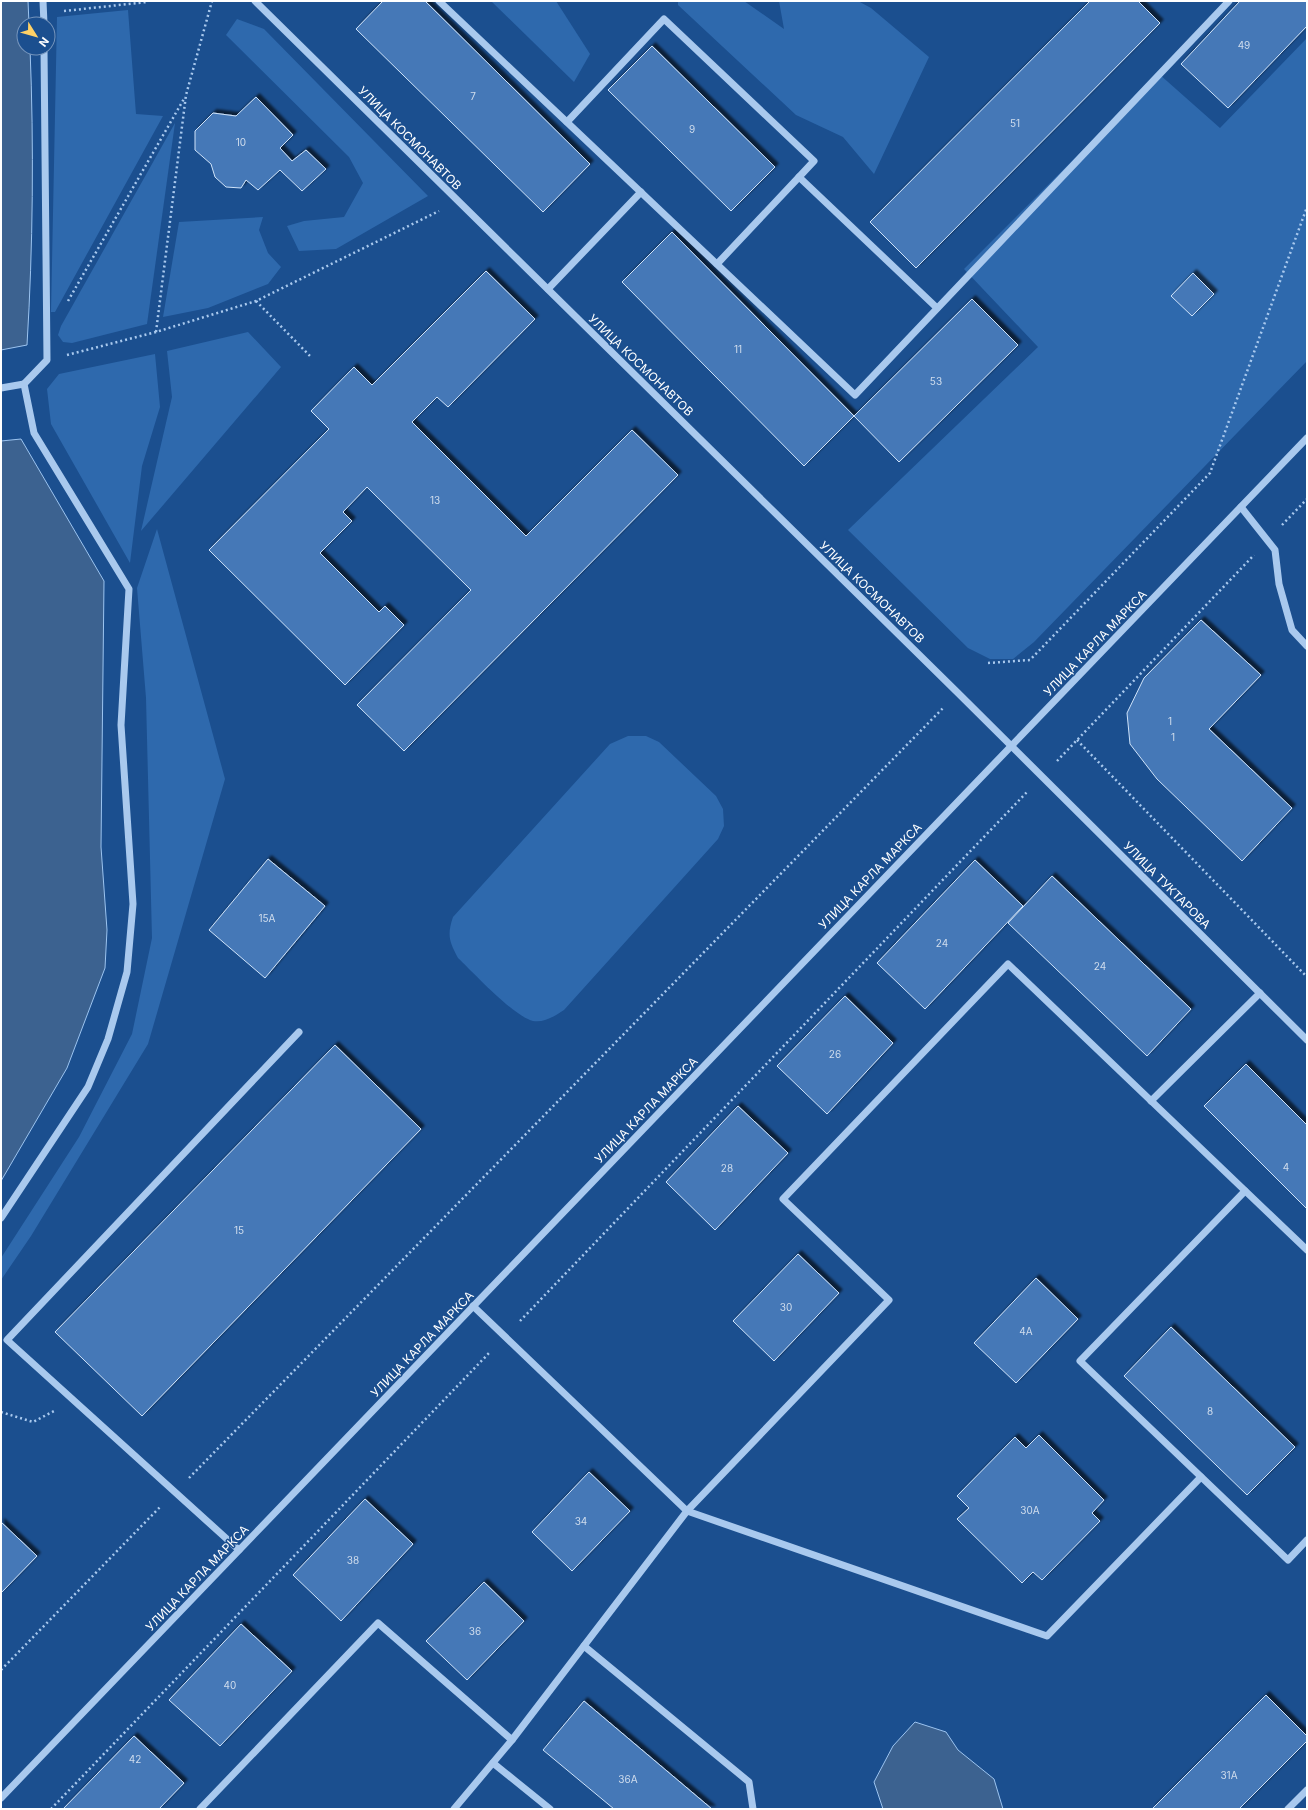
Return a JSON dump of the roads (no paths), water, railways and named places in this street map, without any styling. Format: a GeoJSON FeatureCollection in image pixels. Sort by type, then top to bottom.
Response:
{"type":"FeatureCollection","features":[{"type":"Feature","properties":{"kind":"street"},"geometry":{"type":"LineString","coordinates":[[43,1],[44,16]]}},
{"type":"Feature","properties":{"kind":"street","name":"УЛИЦА КОСМОНАВТОВ"},"geometry":{"type":"LineString","coordinates":[[255,1],[1011,745]]}},
{"type":"Feature","properties":{"kind":"street"},"geometry":{"type":"LineString","coordinates":[[439,1],[856,395],[1229,1]]}},
{"type":"Feature","properties":{"kind":"street"},"geometry":{"type":"LineString","coordinates":[[567,122],[664,19],[814,161],[717,264]]}},
{"type":"Feature","properties":{"kind":"street"},"geometry":{"type":"LineString","coordinates":[[1,388],[24,384],[47,360],[45,280],[44,56]]}},
{"type":"Feature","properties":{"kind":"street"},"geometry":{"type":"LineString","coordinates":[[799,177],[937,308]]}},
{"type":"Feature","properties":{"kind":"street"},"geometry":{"type":"LineString","coordinates":[[548,289],[641,192]]}},
{"type":"Feature","properties":{"kind":"street"},"geometry":{"type":"LineString","coordinates":[[1,1218],[88,1087],[108,1039],[127,972],[133,904],[121,725],[129,589],[34,433],[24,384]]}},
{"type":"Feature","properties":{"kind":"street","name":"УЛИЦА КАРЛА МАРКСА"},"geometry":{"type":"LineString","coordinates":[[1,1798],[1307,438]]}},
{"type":"Feature","properties":{"kind":"street"},"geometry":{"type":"LineString","coordinates":[[1241,507],[1275,550],[1279,584],[1292,630],[1307,646]]}},
{"type":"Feature","properties":{"kind":"street","name":"УЛИЦА ТУКТАРОВА"},"geometry":{"type":"LineString","coordinates":[[1011,745],[1307,1040]]}},
{"type":"Feature","properties":{"kind":"street"},"geometry":{"type":"LineString","coordinates":[[454,1809],[512,1740],[687,1511],[889,1300],[783,1199],[1008,964],[1307,1250]]}},
{"type":"Feature","properties":{"kind":"street"},"geometry":{"type":"LineString","coordinates":[[1150,1101],[1260,993]]}},
{"type":"Feature","properties":{"kind":"street"},"geometry":{"type":"LineString","coordinates":[[239,1550],[7,1340],[299,1032]]}},
{"type":"Feature","properties":{"kind":"street"},"geometry":{"type":"LineString","coordinates":[[1245,1191],[1080,1361],[1288,1560],[1307,1540]]}},
{"type":"Feature","properties":{"kind":"street"},"geometry":{"type":"LineString","coordinates":[[473,1306],[687,1511],[1047,1636],[1201,1477]]}},
{"type":"Feature","properties":{"kind":"street"},"geometry":{"type":"LineString","coordinates":[[200,1809],[378,1623],[512,1740]]}},
{"type":"Feature","properties":{"kind":"street"},"geometry":{"type":"LineString","coordinates":[[584,1646],[749,1782],[753,1809]]}},
{"type":"Feature","properties":{"kind":"street"},"geometry":{"type":"LineString","coordinates":[[493,1763],[550,1809]]}},
{"type":"Feature","properties":{"kind":"street"},"geometry":{"type":"LineString","coordinates":[[1288,1809],[1307,1790]]}}]}
